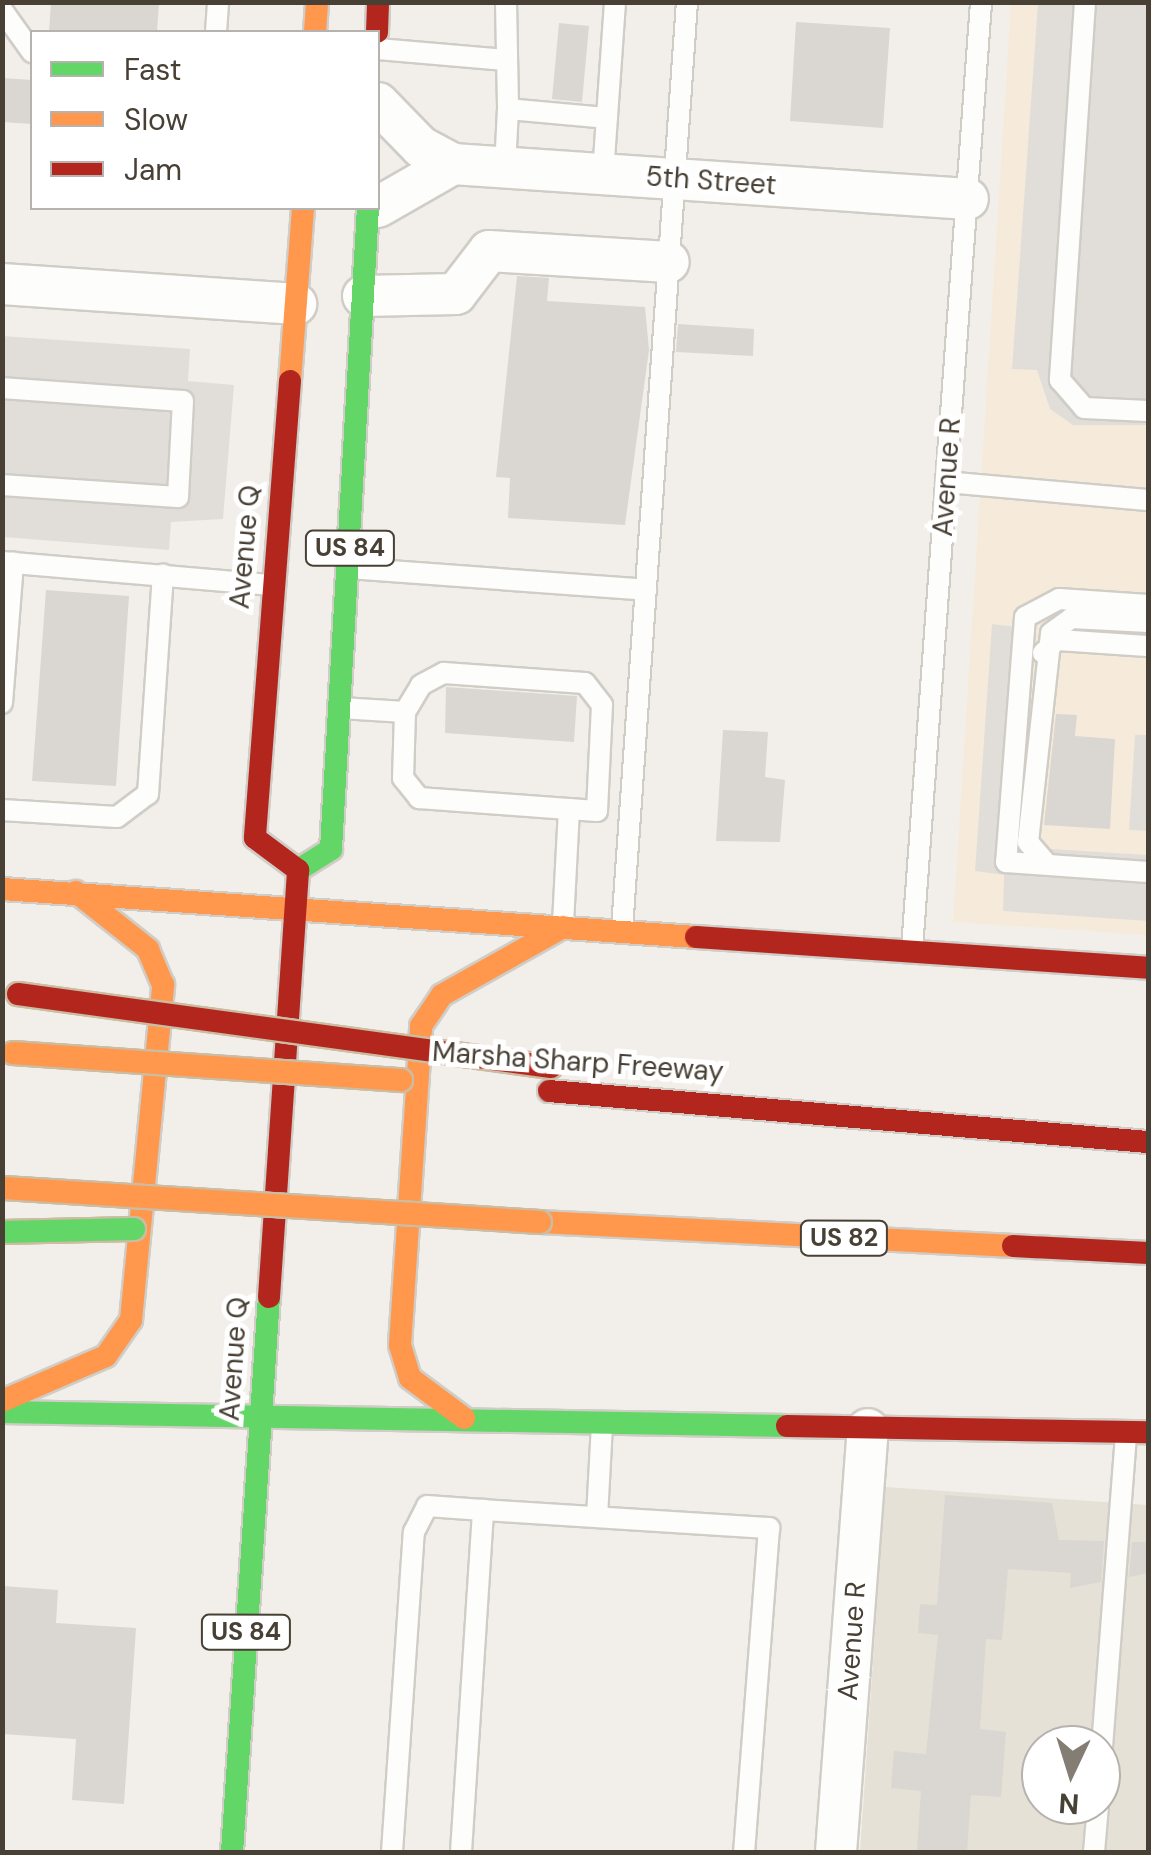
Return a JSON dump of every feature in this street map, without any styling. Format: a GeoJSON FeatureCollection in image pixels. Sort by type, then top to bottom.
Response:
{"type":"FeatureCollection","features":[{"type":"Feature","properties":{"kind":"main road"},"geometry":{"type":"LineString","coordinates":[[315,30],[317,2]]}},
{"type":"Feature","properties":{"kind":"main road"},"geometry":{"type":"LineString","coordinates":[[377,30],[378,2]]}},
{"type":"Feature","properties":{"kind":"main road","name":"Avenue Q"},"geometry":{"type":"LineString","coordinates":[[232,1852],[298,908],[298,870],[254,838],[303,210]]}},
{"type":"Feature","properties":{"kind":"main road","name":"US 84"},"geometry":{"type":"LineString","coordinates":[[298,870],[331,848],[363,296],[372,210]]}},
{"type":"Feature","properties":{"kind":"main road"},"geometry":{"type":"LineString","coordinates":[[2,889],[1148,968]]}},
{"type":"Feature","properties":{"kind":"main road"},"geometry":{"type":"LineString","coordinates":[[2,1401],[106,1356],[131,1320],[164,985],[148,949],[76,892]]}},
{"type":"Feature","properties":{"kind":"main road"},"geometry":{"type":"LineString","coordinates":[[464,1418],[410,1378],[400,1345],[421,1026],[442,995],[563,927]]}},
{"type":"Feature","properties":{"kind":"main road"},"geometry":{"type":"LineString","coordinates":[[10,993],[550,1066],[847,1111]]}},
{"type":"Feature","properties":{"kind":"main road","name":"Marsha Sharp Freeway"},"geometry":{"type":"LineString","coordinates":[[8,1053],[450,1084]]}},
{"type":"Feature","properties":{"kind":"main road","name":"Marsha Sharp Freeway"},"geometry":{"type":"LineString","coordinates":[[490,1086],[847,1111],[1148,1142]]}},
{"type":"Feature","properties":{"kind":"main road","name":"US 82"},"geometry":{"type":"LineString","coordinates":[[3,1188],[470,1222],[540,1222],[1148,1254]]}},
{"type":"Feature","properties":{"kind":"main road"},"geometry":{"type":"LineString","coordinates":[[197,1228],[470,1222]]}},
{"type":"Feature","properties":{"kind":"main road"},"geometry":{"type":"LineString","coordinates":[[2,1232],[158,1228]]}},
{"type":"Feature","properties":{"kind":"main road"},"geometry":{"type":"LineString","coordinates":[[2,1412],[260,1411],[868,1429],[1137,1432]]}},
{"type":"Feature","properties":{"kind":"street","name":"5th Street"},"geometry":{"type":"LineString","coordinates":[[380,104],[421,147],[453,164],[968,199]]}},
{"type":"Feature","properties":{"kind":"street"},"geometry":{"type":"LineString","coordinates":[[380,205],[453,164]]}},
{"type":"Feature","properties":{"kind":"street"},"geometry":{"type":"LineString","coordinates":[[363,296],[456,294],[489,250],[669,262]]}},
{"type":"Feature","properties":{"kind":"street"},"geometry":{"type":"LineString","coordinates":[[2,284],[296,304]]}},
{"type":"Feature","properties":{"kind":"street","name":"Avenue R"},"geometry":{"type":"LineString","coordinates":[[836,1852],[868,1429]]}},
{"type":"Feature","properties":{"kind":"lane"},"geometry":{"type":"LineString","coordinates":[[216,30],[218,2]]}},
{"type":"Feature","properties":{"kind":"lane"},"geometry":{"type":"LineString","coordinates":[[505,168],[506,2]]}},
{"type":"Feature","properties":{"kind":"lane"},"geometry":{"type":"LineString","coordinates":[[603,174],[615,2]]}},
{"type":"Feature","properties":{"kind":"lane"},"geometry":{"type":"LineString","coordinates":[[622,931],[687,2]]}},
{"type":"Feature","properties":{"kind":"lane","name":"Avenue R"},"geometry":{"type":"LineString","coordinates":[[912,951],[981,2]]}},
{"type":"Feature","properties":{"kind":"lane"},"geometry":{"type":"LineString","coordinates":[[1085,2],[1060,380],[1074,403],[1148,412]]}},
{"type":"Feature","properties":{"kind":"lane"},"geometry":{"type":"LineString","coordinates":[[2,10],[30,49]]}},
{"type":"Feature","properties":{"kind":"lane"},"geometry":{"type":"LineString","coordinates":[[380,48],[506,60]]}},
{"type":"Feature","properties":{"kind":"lane"},"geometry":{"type":"LineString","coordinates":[[508,110],[607,118]]}},
{"type":"Feature","properties":{"kind":"lane"},"geometry":{"type":"LineString","coordinates":[[2,388],[183,400],[178,498],[2,486]]}},
{"type":"Feature","properties":{"kind":"lane"},"geometry":{"type":"LineString","coordinates":[[946,482],[1148,500]]}},
{"type":"Feature","properties":{"kind":"lane"},"geometry":{"type":"LineString","coordinates":[[2,703],[8,562],[272,585]]}},
{"type":"Feature","properties":{"kind":"lane"},"geometry":{"type":"LineString","coordinates":[[349,568],[646,590]]}},
{"type":"Feature","properties":{"kind":"lane"},"geometry":{"type":"LineString","coordinates":[[2,810],[117,816],[148,794],[163,575]]}},
{"type":"Feature","properties":{"kind":"lane"},"geometry":{"type":"LineString","coordinates":[[1148,605],[1060,599],[1025,617],[1006,862],[1148,872]]}},
{"type":"Feature","properties":{"kind":"lane"},"geometry":{"type":"LineString","coordinates":[[1047,864],[1028,842],[1043,653],[1072,618],[1148,622]]}},
{"type":"Feature","properties":{"kind":"lane"},"geometry":{"type":"LineString","coordinates":[[1043,653],[1057,640],[1148,646]]}},
{"type":"Feature","properties":{"kind":"lane"},"geometry":{"type":"LineString","coordinates":[[444,673],[585,683],[602,705],[597,810],[569,809],[419,798],[403,778],[405,712],[420,684],[444,673]]}},
{"type":"Feature","properties":{"kind":"lane"},"geometry":{"type":"LineString","coordinates":[[340,708],[405,712]]}},
{"type":"Feature","properties":{"kind":"lane"},"geometry":{"type":"LineString","coordinates":[[563,927],[569,809]]}},
{"type":"Feature","properties":{"kind":"lane"},"geometry":{"type":"LineString","coordinates":[[598,1518],[602,1422]]}},
{"type":"Feature","properties":{"kind":"lane"},"geometry":{"type":"LineString","coordinates":[[1105,1725],[1137,1432]]}},
{"type":"Feature","properties":{"kind":"lane"},"geometry":{"type":"LineString","coordinates":[[392,1852],[414,1532],[427,1506],[769,1528],[744,1852]]}},
{"type":"Feature","properties":{"kind":"lane"},"geometry":{"type":"LineString","coordinates":[[461,1852],[482,1510]]}},
{"type":"Feature","properties":{"kind":"lane"},"geometry":{"type":"LineString","coordinates":[[1094,1852],[1096,1825]]}},
{"type":"Feature","properties":{"kind":"shaded area"},"geometry":{"type":"Polygon","coordinates":[[[1011,3],[1148,3],[1148,935],[953,922],[1011,3]]]}},
{"type":"Feature","properties":{"kind":"shaded area"},"geometry":{"type":"Polygon","coordinates":[[[1038,3],[1148,3],[1148,425],[1073,425],[1050,409],[1037,370],[1012,369],[1038,3]]]}},
{"type":"Feature","properties":{"kind":"shaded area"},"geometry":{"type":"Polygon","coordinates":[[[2,336],[190,349],[188,381],[234,385],[223,519],[171,522],[169,550],[3,537],[2,336]]]}},
{"type":"Feature","properties":{"kind":"shaded area"},"geometry":{"type":"Polygon","coordinates":[[[992,624],[1034,629],[1018,847],[1148,855],[1148,921],[1003,911],[1004,875],[975,871],[992,624]]]}},
{"type":"Feature","properties":{"kind":"shaded area"},"geometry":{"type":"Polygon","coordinates":[[[1135,735],[1148,735],[1148,831],[1129,830],[1135,735]]]}},
{"type":"Feature","properties":{"kind":"shaded area"},"geometry":{"type":"Polygon","coordinates":[[[885,1487],[1148,1505],[1148,1852],[860,1852],[885,1487]]]}},
{"type":"Feature","properties":{"kind":"building"},"geometry":{"type":"Polygon","coordinates":[[[51,2],[159,2],[157,30],[49,30],[51,2]]]}},
{"type":"Feature","properties":{"kind":"building"},"geometry":{"type":"Polygon","coordinates":[[[796,22],[890,28],[883,128],[790,121],[796,22]]]}},
{"type":"Feature","properties":{"kind":"building"},"geometry":{"type":"Polygon","coordinates":[[[559,23],[589,26],[582,102],[552,99],[559,23]]]}},
{"type":"Feature","properties":{"kind":"building"},"geometry":{"type":"Polygon","coordinates":[[[2,78],[30,80],[30,124],[2,122],[2,78]]]}},
{"type":"Feature","properties":{"kind":"building"},"geometry":{"type":"Polygon","coordinates":[[[517,276],[549,278],[547,301],[645,307],[649,350],[625,525],[508,518],[510,478],[496,477],[517,276]]]}},
{"type":"Feature","properties":{"kind":"building"},"geometry":{"type":"Polygon","coordinates":[[[678,324],[754,329],[753,356],[676,352],[678,324]]]}},
{"type":"Feature","properties":{"kind":"building"},"geometry":{"type":"Polygon","coordinates":[[[46,590],[129,596],[116,786],[32,781],[46,590]]]}},
{"type":"Feature","properties":{"kind":"building"},"geometry":{"type":"Polygon","coordinates":[[[446,687],[577,696],[574,742],[445,733],[446,687]]]}},
{"type":"Feature","properties":{"kind":"building"},"geometry":{"type":"Polygon","coordinates":[[[1056,714],[1077,715],[1075,736],[1115,739],[1110,829],[1044,825],[1056,714]]]}},
{"type":"Feature","properties":{"kind":"building"},"geometry":{"type":"Polygon","coordinates":[[[723,730],[768,732],[765,777],[785,780],[780,842],[716,841],[723,730]]]}},
{"type":"Feature","properties":{"kind":"building"},"geometry":{"type":"Polygon","coordinates":[[[945,1495],[1052,1503],[1059,1540],[1104,1541],[1101,1582],[1070,1588],[1071,1573],[1008,1569],[1002,1640],[986,1639],[980,1729],[1006,1732],[1001,1797],[971,1795],[967,1852],[917,1850],[921,1791],[891,1788],[894,1751],[926,1754],[938,1635],[918,1633],[920,1604],[937,1605],[945,1495]]]}},
{"type":"Feature","properties":{"kind":"building"},"geometry":{"type":"Polygon","coordinates":[[[1132,1542],[1148,1542],[1148,1573],[1129,1577],[1132,1542]]]}},
{"type":"Feature","properties":{"kind":"building"},"geometry":{"type":"Polygon","coordinates":[[[2,1586],[58,1590],[56,1623],[136,1628],[124,1804],[72,1800],[76,1739],[2,1734],[2,1586]]]}},
{"type":"Feature","properties":{"kind":"traffic: fast"},"geometry":{"type":"LineString","coordinates":[[298,870],[331,849],[368,210]]}},
{"type":"Feature","properties":{"kind":"traffic: fast"},"geometry":{"type":"LineString","coordinates":[[2,1232],[134,1229]]}},
{"type":"Feature","properties":{"kind":"traffic: fast"},"geometry":{"type":"LineString","coordinates":[[232,1852],[269,1297]]}},
{"type":"Feature","properties":{"kind":"traffic: fast"},"geometry":{"type":"LineString","coordinates":[[2,1412],[787,1426]]}},
{"type":"Feature","properties":{"kind":"traffic: slow"},"geometry":{"type":"LineString","coordinates":[[315,30],[317,2]]}},
{"type":"Feature","properties":{"kind":"traffic: slow"},"geometry":{"type":"LineString","coordinates":[[290,381],[303,210]]}},
{"type":"Feature","properties":{"kind":"traffic: slow"},"geometry":{"type":"LineString","coordinates":[[2,889],[696,937]]}},
{"type":"Feature","properties":{"kind":"traffic: slow"},"geometry":{"type":"LineString","coordinates":[[2,1401],[106,1356],[131,1320],[163,985],[148,949],[76,892]]}},
{"type":"Feature","properties":{"kind":"traffic: slow"},"geometry":{"type":"LineString","coordinates":[[464,1418],[410,1378],[400,1345],[421,1026],[442,995],[563,927]]}},
{"type":"Feature","properties":{"kind":"traffic: slow"},"geometry":{"type":"LineString","coordinates":[[13,1053],[401,1080]]}},
{"type":"Feature","properties":{"kind":"traffic: slow"},"geometry":{"type":"LineString","coordinates":[[4,1188],[540,1222]]}},
{"type":"Feature","properties":{"kind":"traffic: slow"},"geometry":{"type":"LineString","coordinates":[[540,1222],[1013,1246]]}},
{"type":"Feature","properties":{"kind":"traffic: jam"},"geometry":{"type":"LineString","coordinates":[[377,30],[378,2]]}},
{"type":"Feature","properties":{"kind":"traffic: jam"},"geometry":{"type":"LineString","coordinates":[[290,381],[255,838],[298,870]]}},
{"type":"Feature","properties":{"kind":"traffic: jam"},"geometry":{"type":"LineString","coordinates":[[269,1297],[298,870]]}},
{"type":"Feature","properties":{"kind":"traffic: jam"},"geometry":{"type":"LineString","coordinates":[[696,937],[1148,968]]}},
{"type":"Feature","properties":{"kind":"traffic: jam"},"geometry":{"type":"LineString","coordinates":[[18,994],[551,1067]]}},
{"type":"Feature","properties":{"kind":"traffic: jam"},"geometry":{"type":"LineString","coordinates":[[549,1091],[1148,1142]]}},
{"type":"Feature","properties":{"kind":"traffic: jam"},"geometry":{"type":"LineString","coordinates":[[1013,1246],[1148,1253]]}},
{"type":"Feature","properties":{"kind":"traffic: jam"},"geometry":{"type":"LineString","coordinates":[[787,1426],[1148,1432]]}}]}
